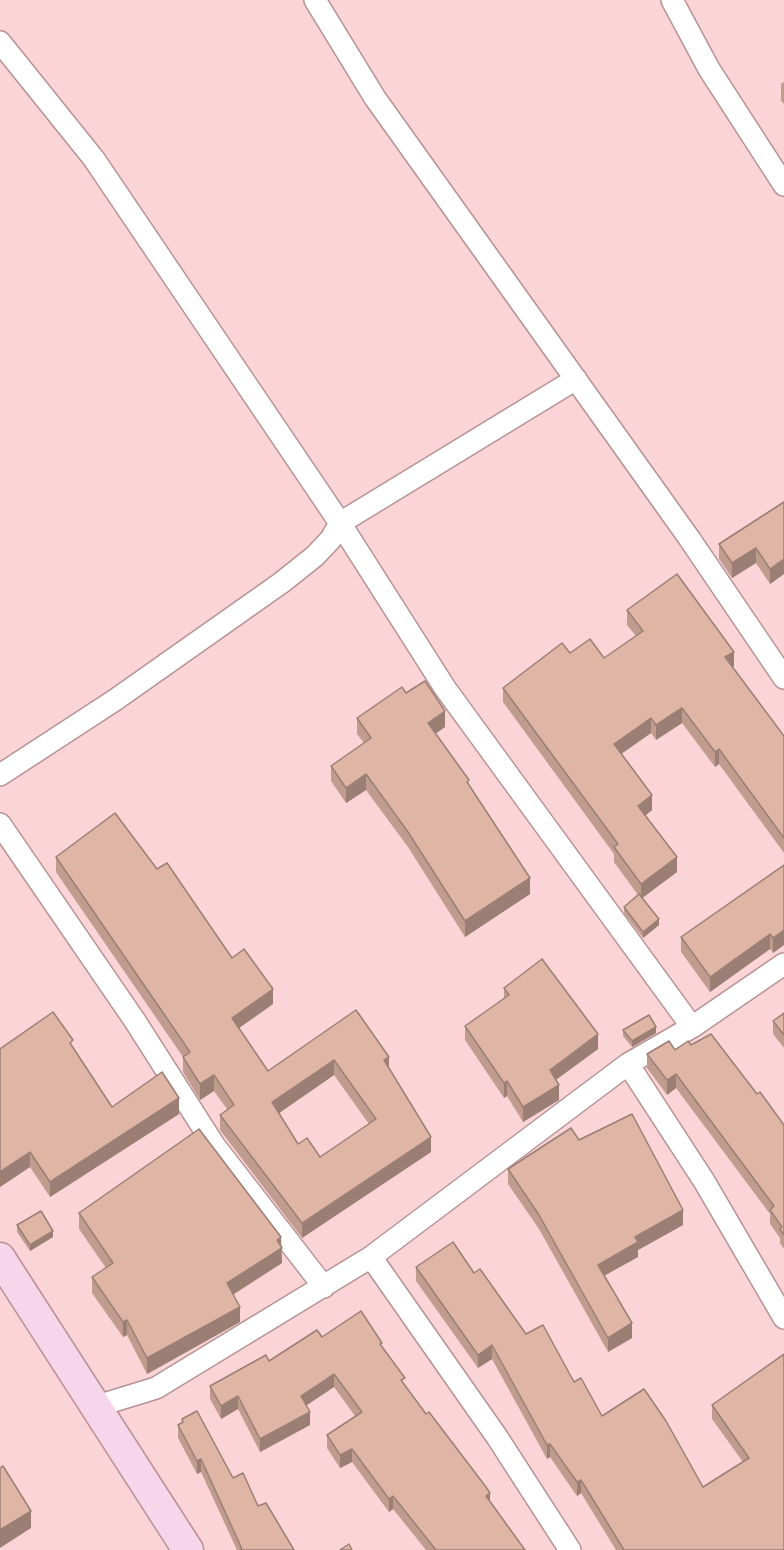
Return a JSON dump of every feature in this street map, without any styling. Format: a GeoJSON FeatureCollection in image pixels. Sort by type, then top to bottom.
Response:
{"type":"FeatureCollection","features":[{"type":"Feature","properties":{"kind":"street"},"geometry":{"type":"LineString","coordinates":[[315,0],[375,98],[689,538],[784,678]]}},
{"type":"Feature","properties":{"kind":"street"},"geometry":{"type":"LineString","coordinates":[[672,0],[709,69],[784,185]]}},
{"type":"Feature","properties":{"kind":"street"},"geometry":{"type":"LineString","coordinates":[[0,42],[94,159],[340,523],[445,688],[692,1027]]}},
{"type":"Feature","properties":{"kind":"street"},"geometry":{"type":"LineString","coordinates":[[0,775],[115,700],[281,583],[315,556],[331,539],[340,523],[576,379]]}},
{"type":"Feature","properties":{"kind":"street"},"geometry":{"type":"LineString","coordinates":[[0,824],[135,1021],[214,1145],[324,1287]]}},
{"type":"Feature","properties":{"kind":"street"},"geometry":{"type":"LineString","coordinates":[[94,1407],[156,1388],[371,1257],[628,1064],[692,1027],[784,964]]}},
{"type":"Feature","properties":{"kind":"street"},"geometry":{"type":"LineString","coordinates":[[628,1064],[704,1181],[784,1318]]}},
{"type":"Feature","properties":{"kind":"street"},"geometry":{"type":"LineString","coordinates":[[371,1257],[497,1437],[570,1550]]}},
{"type":"Feature","properties":{"kind":"street"},"geometry":{"type":"LineString","coordinates":[[0,1258],[188,1550]]}},
{"type":"Feature","properties":{"kind":"building"},"geometry":{"type":"Polygon","coordinates":[[[784,502],[784,559],[770,569],[756,548],[732,563],[719,544],[784,502]]]}},
{"type":"Feature","properties":{"kind":"building"},"geometry":{"type":"Polygon","coordinates":[[[677,574],[734,652],[725,657],[784,736],[784,838],[719,749],[715,752],[682,708],[656,725],[651,718],[614,744],[652,795],[638,806],[677,857],[641,884],[614,847],[618,844],[503,688],[562,643],[570,653],[590,639],[604,658],[643,631],[627,610],[677,574]]]}},
{"type":"Feature","properties":{"kind":"building"},"geometry":{"type":"Polygon","coordinates":[[[425,681],[445,711],[428,723],[469,780],[467,782],[530,878],[465,921],[408,832],[366,774],[346,788],[331,766],[371,738],[357,718],[402,687],[406,693],[425,681]]]}},
{"type":"Feature","properties":{"kind":"building"},"geometry":{"type":"Polygon","coordinates":[[[115,813],[157,869],[167,863],[232,958],[244,949],[273,989],[232,1018],[268,1071],[356,1010],[389,1057],[384,1060],[431,1137],[302,1223],[220,1115],[234,1105],[214,1075],[200,1084],[183,1057],[190,1052],[56,857],[115,813]],[[334,1060],[272,1102],[298,1144],[307,1138],[320,1157],[376,1119],[334,1060]]]}},
{"type":"Feature","properties":{"kind":"building"},"geometry":{"type":"Polygon","coordinates":[[[784,865],[784,930],[773,938],[770,934],[710,977],[681,937],[784,865]]]}},
{"type":"Feature","properties":{"kind":"building"},"geometry":{"type":"Polygon","coordinates":[[[639,894],[659,919],[643,932],[624,907],[639,894]]]}},
{"type":"Feature","properties":{"kind":"building"},"geometry":{"type":"Polygon","coordinates":[[[542,959],[598,1034],[550,1070],[559,1085],[523,1107],[507,1081],[504,1083],[465,1026],[509,995],[504,988],[542,959]]]}},
{"type":"Feature","properties":{"kind":"building"},"geometry":{"type":"Polygon","coordinates":[[[53,1012],[73,1040],[70,1043],[112,1107],[162,1072],[179,1098],[50,1182],[30,1152],[0,1172],[0,1049],[53,1012]]]}},
{"type":"Feature","properties":{"kind":"building"},"geometry":{"type":"Polygon","coordinates":[[[784,1013],[784,1035],[773,1021],[784,1013]]]}},
{"type":"Feature","properties":{"kind":"building"},"geometry":{"type":"Polygon","coordinates":[[[649,1015],[656,1027],[632,1041],[623,1030],[649,1015]]]}},
{"type":"Feature","properties":{"kind":"building"},"geometry":{"type":"Polygon","coordinates":[[[711,1034],[757,1094],[760,1092],[784,1125],[784,1235],[780,1229],[782,1227],[770,1210],[774,1206],[676,1074],[667,1080],[647,1054],[669,1041],[675,1050],[688,1041],[691,1045],[711,1034]]]}},
{"type":"Feature","properties":{"kind":"building"},"geometry":{"type":"Polygon","coordinates":[[[632,1114],[683,1210],[635,1237],[638,1242],[598,1265],[632,1323],[608,1338],[539,1215],[508,1169],[571,1128],[579,1140],[632,1114]]]}},
{"type":"Feature","properties":{"kind":"building"},"geometry":{"type":"Polygon","coordinates":[[[199,1129],[281,1237],[277,1240],[282,1248],[227,1283],[240,1307],[147,1358],[127,1320],[123,1322],[92,1277],[113,1263],[79,1213],[199,1129]]]}},
{"type":"Feature","properties":{"kind":"building"},"geometry":{"type":"Polygon","coordinates":[[[41,1211],[53,1231],[30,1245],[17,1225],[41,1211]]]}},
{"type":"Feature","properties":{"kind":"building"},"geometry":{"type":"Polygon","coordinates":[[[453,1242],[474,1273],[480,1269],[526,1334],[543,1325],[574,1382],[581,1378],[602,1416],[644,1389],[666,1421],[703,1487],[749,1458],[712,1405],[784,1354],[784,1550],[624,1550],[581,1480],[577,1482],[550,1444],[547,1445],[492,1345],[478,1355],[416,1267],[453,1242]]]}},
{"type":"Feature","properties":{"kind":"building"},"geometry":{"type":"Polygon","coordinates":[[[361,1311],[382,1343],[380,1344],[405,1378],[401,1380],[426,1414],[429,1412],[486,1487],[490,1493],[486,1496],[525,1550],[436,1550],[393,1496],[389,1499],[352,1449],[340,1455],[327,1435],[362,1412],[334,1374],[301,1396],[310,1412],[260,1439],[238,1396],[221,1406],[210,1386],[266,1355],[269,1361],[317,1330],[322,1337],[361,1311]]]}},
{"type":"Feature","properties":{"kind":"building"},"geometry":{"type":"Polygon","coordinates":[[[197,1411],[233,1478],[243,1473],[258,1506],[266,1503],[294,1550],[240,1550],[242,1549],[201,1459],[197,1461],[178,1425],[183,1422],[182,1419],[197,1411]]]}},
{"type":"Feature","properties":{"kind":"building"},"geometry":{"type":"Polygon","coordinates":[[[3,1466],[31,1511],[0,1530],[0,1468],[3,1466]]]}},
{"type":"Feature","properties":{"kind":"building"},"geometry":{"type":"Polygon","coordinates":[[[349,1544],[352,1550],[340,1550],[349,1544]]]}}]}
